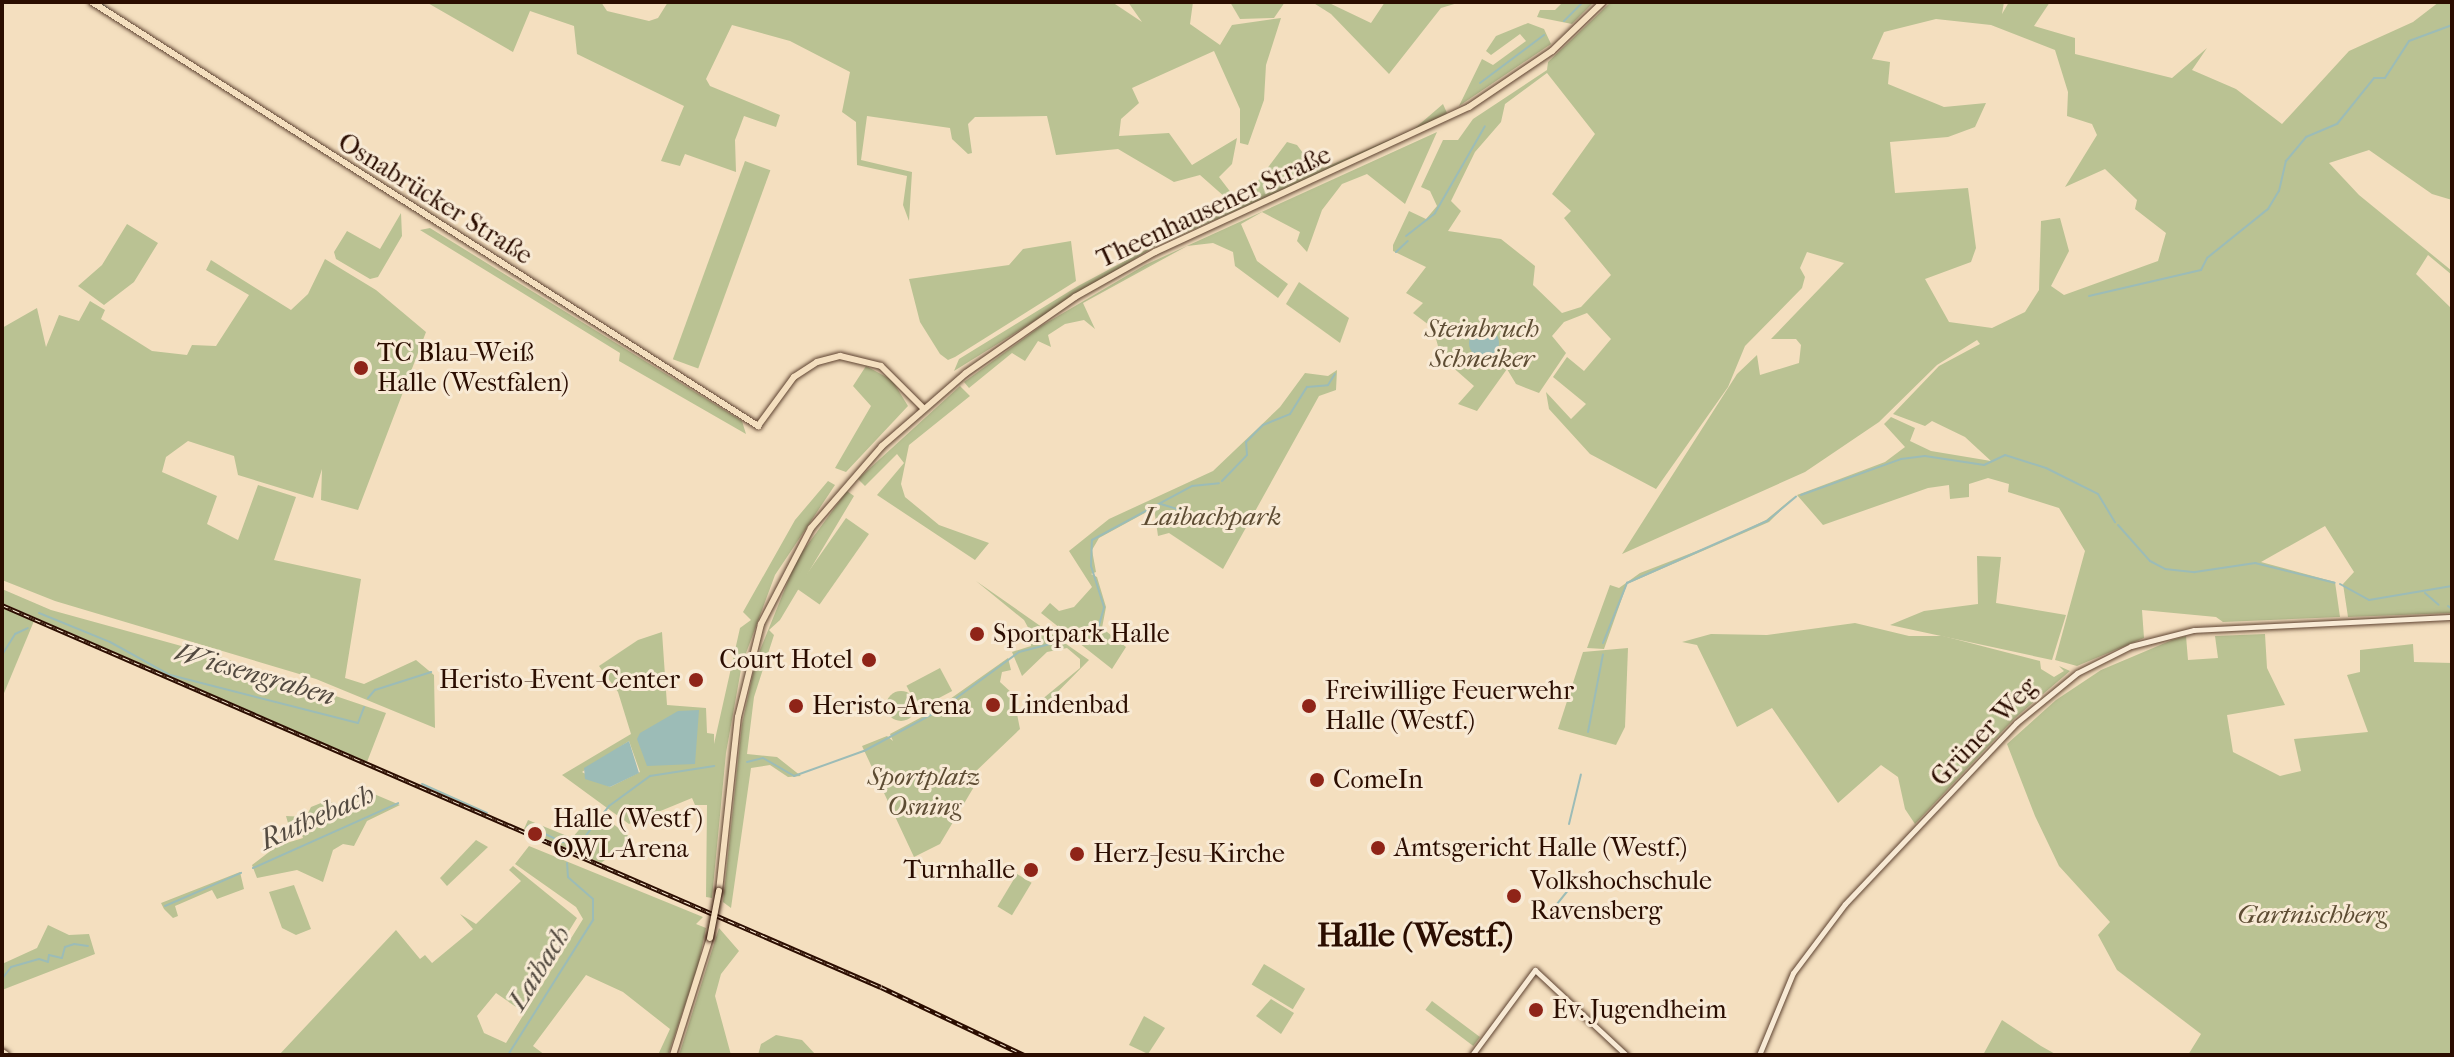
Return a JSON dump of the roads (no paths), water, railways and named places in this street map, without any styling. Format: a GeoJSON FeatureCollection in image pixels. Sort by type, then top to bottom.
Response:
{"type":"FeatureCollection","features":[{"type":"Feature","properties":{"kind":"main road","name":"Osnabrücker Straße"},"geometry":{"type":"LineString","coordinates":[[92,2],[758,426],[794,377],[817,362],[840,356],[881,366],[923,408]]}},
{"type":"Feature","properties":{"kind":"main road","name":"Theenhausener Straße"},"geometry":{"type":"LineString","coordinates":[[673,1055],[710,938],[719,891],[738,717],[755,641],[782,576],[836,494],[923,408],[966,373],[1075,297],[1155,252],[1430,129],[1528,69],[1603,2]]}},
{"type":"Feature","properties":{"kind":"street","name":"Grüner Weg"},"geometry":{"type":"LineString","coordinates":[[1759,1055],[1793,973],[1845,904],[2030,709],[2077,673],[2131,646],[2185,632],[2452,617]]}},
{"type":"Feature","properties":{"kind":"street"},"geometry":{"type":"LineString","coordinates":[[1472,1055],[1535,970],[1626,1055]]}},
{"type":"Feature","properties":{"kind":"water"},"geometry":{"type":"Polygon","coordinates":[[[1484,328],[1494,333],[1499,343],[1494,353],[1484,358],[1474,353],[1469,343],[1474,333],[1484,328]]]}},
{"type":"Feature","properties":{"kind":"water"},"geometry":{"type":"Polygon","coordinates":[[[699,710],[695,764],[647,766],[637,739],[640,733],[678,711],[699,710]]]}},
{"type":"Feature","properties":{"kind":"water"},"geometry":{"type":"Polygon","coordinates":[[[629,741],[639,773],[610,787],[585,779],[584,768],[629,741]]]}},
{"type":"Feature","properties":{"kind":"waterway"},"geometry":{"type":"LineString","coordinates":[[99,2],[108,9]]}},
{"type":"Feature","properties":{"kind":"waterway","name":"Laibach"},"geometry":{"type":"LineString","coordinates":[[1564,21],[1583,2]]}},
{"type":"Feature","properties":{"kind":"waterway"},"geometry":{"type":"LineString","coordinates":[[2089,296],[2201,270],[2207,258],[2268,209],[2279,191],[2286,161],[2306,137],[2337,124],[2374,78],[2385,78],[2409,41],[2452,25]]}},
{"type":"Feature","properties":{"kind":"waterway","name":"Laibach"},"geometry":{"type":"LineString","coordinates":[[1480,83],[1544,35]]}},
{"type":"Feature","properties":{"kind":"waterway","name":"Laibach"},"geometry":{"type":"LineString","coordinates":[[1406,236],[1435,213],[1485,126]]}},
{"type":"Feature","properties":{"kind":"waterway","name":"Laibach"},"geometry":{"type":"LineString","coordinates":[[1396,252],[1408,241]]}},
{"type":"Feature","properties":{"kind":"waterway","name":"Laibach"},"geometry":{"type":"LineString","coordinates":[[1222,481],[1247,455],[1246,442],[1263,425],[1290,414],[1307,387],[1328,385],[1335,374]]}},
{"type":"Feature","properties":{"kind":"waterway"},"geometry":{"type":"LineString","coordinates":[[1801,495],[1901,459],[1925,456],[1984,465],[2005,455],[2046,468],[2098,494],[2115,522]]}},
{"type":"Feature","properties":{"kind":"waterway","name":"Laibach"},"geometry":{"type":"LineString","coordinates":[[747,762],[763,758],[794,776],[864,751],[940,710],[1019,652],[1097,632],[1104,607],[1091,566],[1092,540],[1192,486],[1219,483]]}},
{"type":"Feature","properties":{"kind":"waterway"},"geometry":{"type":"LineString","coordinates":[[1603,643],[1627,583],[1767,521],[1796,497]]}},
{"type":"Feature","properties":{"kind":"waterway","name":"Laibach"},"geometry":{"type":"LineString","coordinates":[[1161,504],[1209,519]]}},
{"type":"Feature","properties":{"kind":"waterway"},"geometry":{"type":"LineString","coordinates":[[2118,525],[2150,561],[2165,569],[2195,572],[2255,563],[2335,583]]}},
{"type":"Feature","properties":{"kind":"waterway"},"geometry":{"type":"LineString","coordinates":[[2340,584],[2369,600],[2452,586]]}},
{"type":"Feature","properties":{"kind":"waterway"},"geometry":{"type":"LineString","coordinates":[[2425,593],[2439,605]]}},
{"type":"Feature","properties":{"kind":"waterway"},"geometry":{"type":"LineString","coordinates":[[2448,606],[2452,609]]}},
{"type":"Feature","properties":{"kind":"waterway","name":"Wiesengraben"},"geometry":{"type":"LineString","coordinates":[[39,613],[110,642],[170,675],[358,723],[364,707]]}},
{"type":"Feature","properties":{"kind":"waterway","name":"Wiesengraben"},"geometry":{"type":"LineString","coordinates":[[2,655],[15,634],[28,628]]}},
{"type":"Feature","properties":{"kind":"waterway"},"geometry":{"type":"LineString","coordinates":[[1588,732],[1603,654]]}},
{"type":"Feature","properties":{"kind":"waterway","name":"Wiesengraben"},"geometry":{"type":"LineString","coordinates":[[368,698],[375,690],[431,672]]}},
{"type":"Feature","properties":{"kind":"waterway","name":"Laibach"},"geometry":{"type":"LineString","coordinates":[[569,857],[609,806],[650,776],[714,766]]}},
{"type":"Feature","properties":{"kind":"waterway"},"geometry":{"type":"LineString","coordinates":[[1569,824],[1581,774]]}},
{"type":"Feature","properties":{"kind":"waterway","name":"Ruthebach"},"geometry":{"type":"LineString","coordinates":[[422,784],[487,813]]}},
{"type":"Feature","properties":{"kind":"waterway","name":"Ruthebach"},"geometry":{"type":"LineString","coordinates":[[253,868],[398,803]]}},
{"type":"Feature","properties":{"kind":"waterway","name":"Ruthebach"},"geometry":{"type":"LineString","coordinates":[[528,826],[563,842],[580,838]]}},
{"type":"Feature","properties":{"kind":"waterway","name":"Laibach"},"geometry":{"type":"LineString","coordinates":[[508,1055],[593,920],[593,899],[568,877],[567,863]]}},
{"type":"Feature","properties":{"kind":"waterway","name":"Ruthebach"},"geometry":{"type":"LineString","coordinates":[[165,906],[241,873]]}},
{"type":"Feature","properties":{"kind":"waterway"},"geometry":{"type":"LineString","coordinates":[[1557,904],[1575,882]]}},
{"type":"Feature","properties":{"kind":"waterway","name":"Ruthebach"},"geometry":{"type":"LineString","coordinates":[[2,979],[11,967],[39,959],[48,962],[49,955],[62,958],[65,947],[74,944],[88,946]]}},
{"type":"Feature","properties":{"kind":"railway"},"geometry":{"type":"LineString","coordinates":[[2,605],[881,987],[1024,1055]]}},
{"type":"Feature","properties":{"kind":"place","name":"TC Blau-Weiß Halle (Westfalen)"},"geometry":{"type":"Point","coordinates":[361,368]}},
{"type":"Feature","properties":{"kind":"place","name":"Sportpark Halle"},"geometry":{"type":"Point","coordinates":[977,634]}},
{"type":"Feature","properties":{"kind":"place","name":"Court Hotel"},"geometry":{"type":"Point","coordinates":[869,660]}},
{"type":"Feature","properties":{"kind":"place","name":"Heristo-Event-Center"},"geometry":{"type":"Point","coordinates":[696,680]}},
{"type":"Feature","properties":{"kind":"place","name":"Lindenbad"},"geometry":{"type":"Point","coordinates":[993,705]}},
{"type":"Feature","properties":{"kind":"place","name":"Heristo-Arena"},"geometry":{"type":"Point","coordinates":[796,706]}},
{"type":"Feature","properties":{"kind":"place","name":"Freiwillige Feuerwehr Halle (Westf.)"},"geometry":{"type":"Point","coordinates":[1309,706]}},
{"type":"Feature","properties":{"kind":"place","name":"ComeIn"},"geometry":{"type":"Point","coordinates":[1317,780]}},
{"type":"Feature","properties":{"kind":"place","name":"Halle (Westf) OWL-Arena"},"geometry":{"type":"Point","coordinates":[535,834]}},
{"type":"Feature","properties":{"kind":"place","name":"Amtsgericht Halle (Westf.)"},"geometry":{"type":"Point","coordinates":[1378,848]}},
{"type":"Feature","properties":{"kind":"place","name":"Herz-Jesu-Kirche"},"geometry":{"type":"Point","coordinates":[1077,854]}},
{"type":"Feature","properties":{"kind":"place","name":"Turnhalle"},"geometry":{"type":"Point","coordinates":[1031,870]}},
{"type":"Feature","properties":{"kind":"place","name":"Volkshochschule Ravensberg"},"geometry":{"type":"Point","coordinates":[1514,896]}},
{"type":"Feature","properties":{"kind":"place","name":"Ev. Jugendheim"},"geometry":{"type":"Point","coordinates":[1536,1010]}},
{"type":"Feature","properties":{"kind":"district","name":"Halle (Westf.)"},"geometry":{"type":"Point","coordinates":[1415,936]}},
{"type":"Feature","properties":{"kind":"park label","name":"Steinbruch Schneiker"},"geometry":{"type":"Point","coordinates":[1482,344]}},
{"type":"Feature","properties":{"kind":"park label","name":"Laibachpark"},"geometry":{"type":"Point","coordinates":[1212,517]}},
{"type":"Feature","properties":{"kind":"park label","name":"Sportplatz Osning"},"geometry":{"type":"Point","coordinates":[924,792]}},
{"type":"Feature","properties":{"kind":"park label","name":"Gartnischberg"},"geometry":{"type":"Point","coordinates":[2312,915]}}]}
